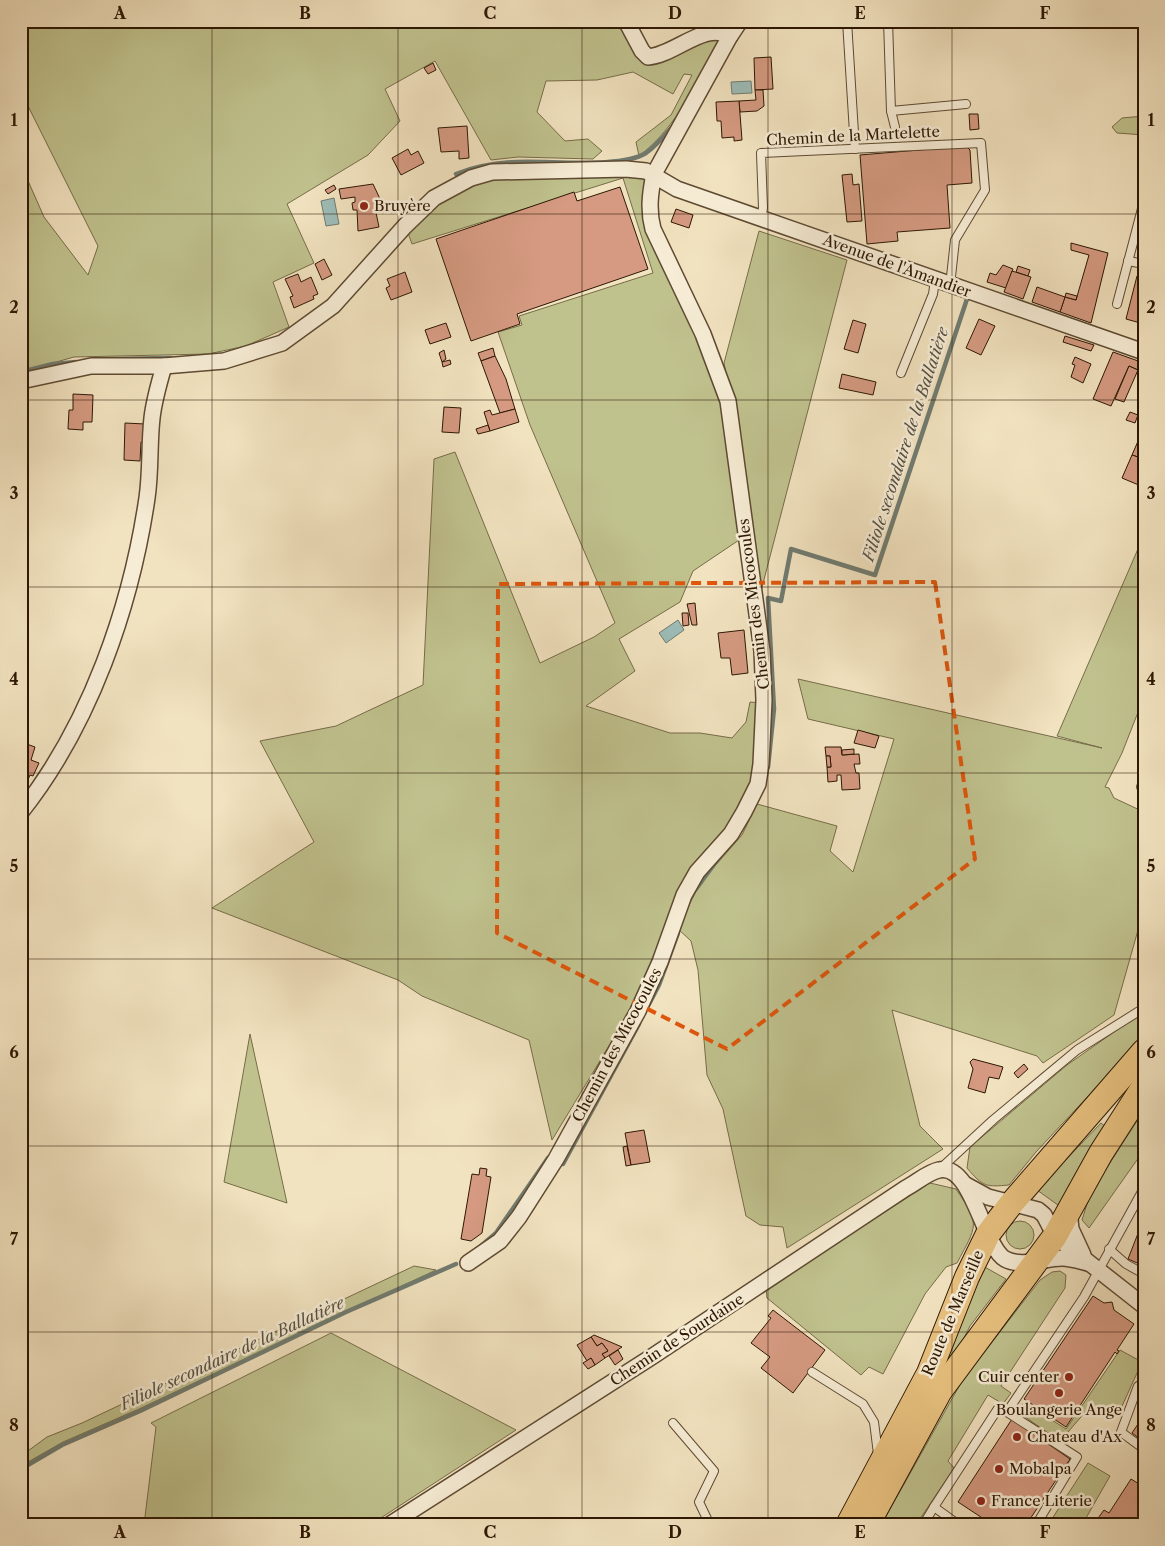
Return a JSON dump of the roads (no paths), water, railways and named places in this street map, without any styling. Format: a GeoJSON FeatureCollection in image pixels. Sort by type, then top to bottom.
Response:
{"type":"FeatureCollection","features":[{"type":"Feature","properties":{"kind":"main road","name":"Route de Marseille"},"geometry":{"type":"LineString","coordinates":[[848,1525],[929,1373],[967,1277],[988,1234],[1011,1204],[1144,1051]]}},
{"type":"Feature","properties":{"kind":"main road","name":"Route de Marseille"},"geometry":{"type":"LineString","coordinates":[[867,1525],[940,1391],[1055,1236],[1100,1153],[1144,1086]]}},
{"type":"Feature","properties":{"kind":"street"},"geometry":{"type":"LineString","coordinates":[[626,21],[642,52],[648,56],[658,56],[703,33],[736,26]]}},
{"type":"Feature","properties":{"kind":"street","name":"Chemin des Micocoules"},"geometry":{"type":"LineString","coordinates":[[468,1263],[500,1242],[519,1217],[556,1159],[638,1011],[660,962],[684,895],[697,872],[731,834],[758,784],[761,764],[764,700],[762,651],[728,401],[703,334],[653,229],[649,215],[649,196],[654,174],[736,26]]}},
{"type":"Feature","properties":{"kind":"street"},"geometry":{"type":"LineString","coordinates":[[21,381],[91,366],[164,366],[224,361],[282,343],[333,306],[405,226],[434,198],[471,178],[492,172],[605,168],[626,168],[654,174]]}},
{"type":"Feature","properties":{"kind":"street","name":"Avenue de l'Amandier"},"geometry":{"type":"LineString","coordinates":[[654,174],[677,189],[950,286],[1067,324],[1144,352]]}},
{"type":"Feature","properties":{"kind":"street"},"geometry":{"type":"LineString","coordinates":[[21,812],[42,786],[60,755],[92,695],[103,666],[142,530],[148,494],[151,419],[155,394],[164,366]]}},
{"type":"Feature","properties":{"kind":"street"},"geometry":{"type":"LineString","coordinates":[[940,1170],[949,1171],[963,1183],[988,1198],[1038,1210],[1044,1215],[1055,1236],[1144,1306]]}},
{"type":"Feature","properties":{"kind":"street","name":"Chemin de Sourdaine"},"geometry":{"type":"LineString","coordinates":[[389,1525],[653,1356],[906,1188],[940,1170]]}},
{"type":"Feature","properties":{"kind":"street"},"geometry":{"type":"LineString","coordinates":[[963,1183],[977,1206],[988,1234],[999,1254],[1005,1259],[1037,1262],[1063,1258],[1093,1266]]}},
{"type":"Feature","properties":{"kind":"street"},"geometry":{"type":"LineString","coordinates":[[1069,1210],[1071,1230],[1093,1266]]}},
{"type":"Feature","properties":{"kind":"lane"},"geometry":{"type":"LineString","coordinates":[[847,21],[855,149]]}},
{"type":"Feature","properties":{"kind":"lane"},"geometry":{"type":"LineString","coordinates":[[888,21],[891,111],[895,127]]}},
{"type":"Feature","properties":{"kind":"lane"},"geometry":{"type":"LineString","coordinates":[[891,111],[966,104]]}},
{"type":"Feature","properties":{"kind":"lane","name":"Chemin de la Martelette"},"geometry":{"type":"LineString","coordinates":[[761,219],[763,208],[761,153],[981,143],[985,190],[955,240],[950,286]]}},
{"type":"Feature","properties":{"kind":"lane"},"geometry":{"type":"LineString","coordinates":[[1116,304],[1144,201]]}},
{"type":"Feature","properties":{"kind":"lane"},"geometry":{"type":"LineString","coordinates":[[1128,261],[1144,264]]}},
{"type":"Feature","properties":{"kind":"lane"},"geometry":{"type":"LineString","coordinates":[[900,373],[933,294],[935,280]]}},
{"type":"Feature","properties":{"kind":"lane"},"geometry":{"type":"LineString","coordinates":[[1144,780],[1141,787],[1144,788]]}},
{"type":"Feature","properties":{"kind":"lane"},"geometry":{"type":"LineString","coordinates":[[940,1170],[993,1120],[1077,1050],[1144,1008]]}},
{"type":"Feature","properties":{"kind":"lane"},"geometry":{"type":"LineString","coordinates":[[1007,1412],[1084,1297],[1093,1266],[1109,1249],[1144,1188]]}},
{"type":"Feature","properties":{"kind":"lane"},"geometry":{"type":"LineString","coordinates":[[1109,1249],[1126,1264],[1144,1274]]}},
{"type":"Feature","properties":{"kind":"lane"},"geometry":{"type":"LineString","coordinates":[[812,1372],[863,1404],[874,1422],[879,1467]]}},
{"type":"Feature","properties":{"kind":"lane"},"geometry":{"type":"LineString","coordinates":[[1144,1383],[1138,1386],[1121,1432],[1144,1449]]}},
{"type":"Feature","properties":{"kind":"lane"},"geometry":{"type":"LineString","coordinates":[[923,1525],[998,1406],[1077,1457],[1036,1525]]}},
{"type":"Feature","properties":{"kind":"lane"},"geometry":{"type":"LineString","coordinates":[[673,1423],[714,1471],[699,1502],[710,1525]]}},
{"type":"Feature","properties":{"kind":"lane"},"geometry":{"type":"LineString","coordinates":[[934,1507],[958,1525]]}},
{"type":"Feature","properties":{"kind":"water"},"geometry":{"type":"Polygon","coordinates":[[[751,81],[752,93],[732,94],[731,82],[751,81]]]}},
{"type":"Feature","properties":{"kind":"water"},"geometry":{"type":"Polygon","coordinates":[[[334,198],[339,224],[326,226],[321,201],[334,198]]]}},
{"type":"Feature","properties":{"kind":"water"},"geometry":{"type":"Polygon","coordinates":[[[678,620],[684,630],[666,643],[659,633],[678,620]]]}},
{"type":"Feature","properties":{"kind":"waterway"},"geometry":{"type":"LineString","coordinates":[[456,174],[478,167],[508,162],[584,163],[620,161],[635,158],[650,150],[673,126]]}},
{"type":"Feature","properties":{"kind":"waterway","name":"Filiole secondaire de la Ballatière"},"geometry":{"type":"LineString","coordinates":[[768,767],[774,709],[768,598],[781,601],[791,549],[875,575],[967,299]]}},
{"type":"Feature","properties":{"kind":"waterway"},"geometry":{"type":"LineString","coordinates":[[112,359],[171,358]]}},
{"type":"Feature","properties":{"kind":"waterway"},"geometry":{"type":"LineString","coordinates":[[21,372],[53,364],[76,362]]}},
{"type":"Feature","properties":{"kind":"waterway","name":"Filiole secondaire de la Ballatière"},"geometry":{"type":"LineString","coordinates":[[696,889],[718,859]]}},
{"type":"Feature","properties":{"kind":"waterway","name":"Filiole secondaire de la Ballatière"},"geometry":{"type":"LineString","coordinates":[[648,1006],[659,985],[678,933]]}},
{"type":"Feature","properties":{"kind":"waterway","name":"Filiole secondaire de la Ballatière"},"geometry":{"type":"LineString","coordinates":[[563,1164],[639,1024]]}},
{"type":"Feature","properties":{"kind":"waterway","name":"Filiole secondaire de la Ballatière"},"geometry":{"type":"LineString","coordinates":[[481,1246],[496,1233],[548,1158]]}},
{"type":"Feature","properties":{"kind":"waterway","name":"Filiole secondaire de la Ballatière"},"geometry":{"type":"LineString","coordinates":[[21,1469],[62,1445],[140,1411],[346,1312],[456,1264]]}},
{"type":"Feature","properties":{"kind":"place","name":"Bruyère"},"geometry":{"type":"Point","coordinates":[364,206]}},
{"type":"Feature","properties":{"kind":"place","name":"Cuir center"},"geometry":{"type":"Point","coordinates":[1069,1377]}},
{"type":"Feature","properties":{"kind":"place","name":"Boulangerie Ange"},"geometry":{"type":"Point","coordinates":[1059,1393]}},
{"type":"Feature","properties":{"kind":"place","name":"Chateau d'Ax"},"geometry":{"type":"Point","coordinates":[1017,1437]}},
{"type":"Feature","properties":{"kind":"place","name":"Mobalpa"},"geometry":{"type":"Point","coordinates":[999,1469]}},
{"type":"Feature","properties":{"kind":"place","name":"France Literie"},"geometry":{"type":"Point","coordinates":[981,1501]}}]}
